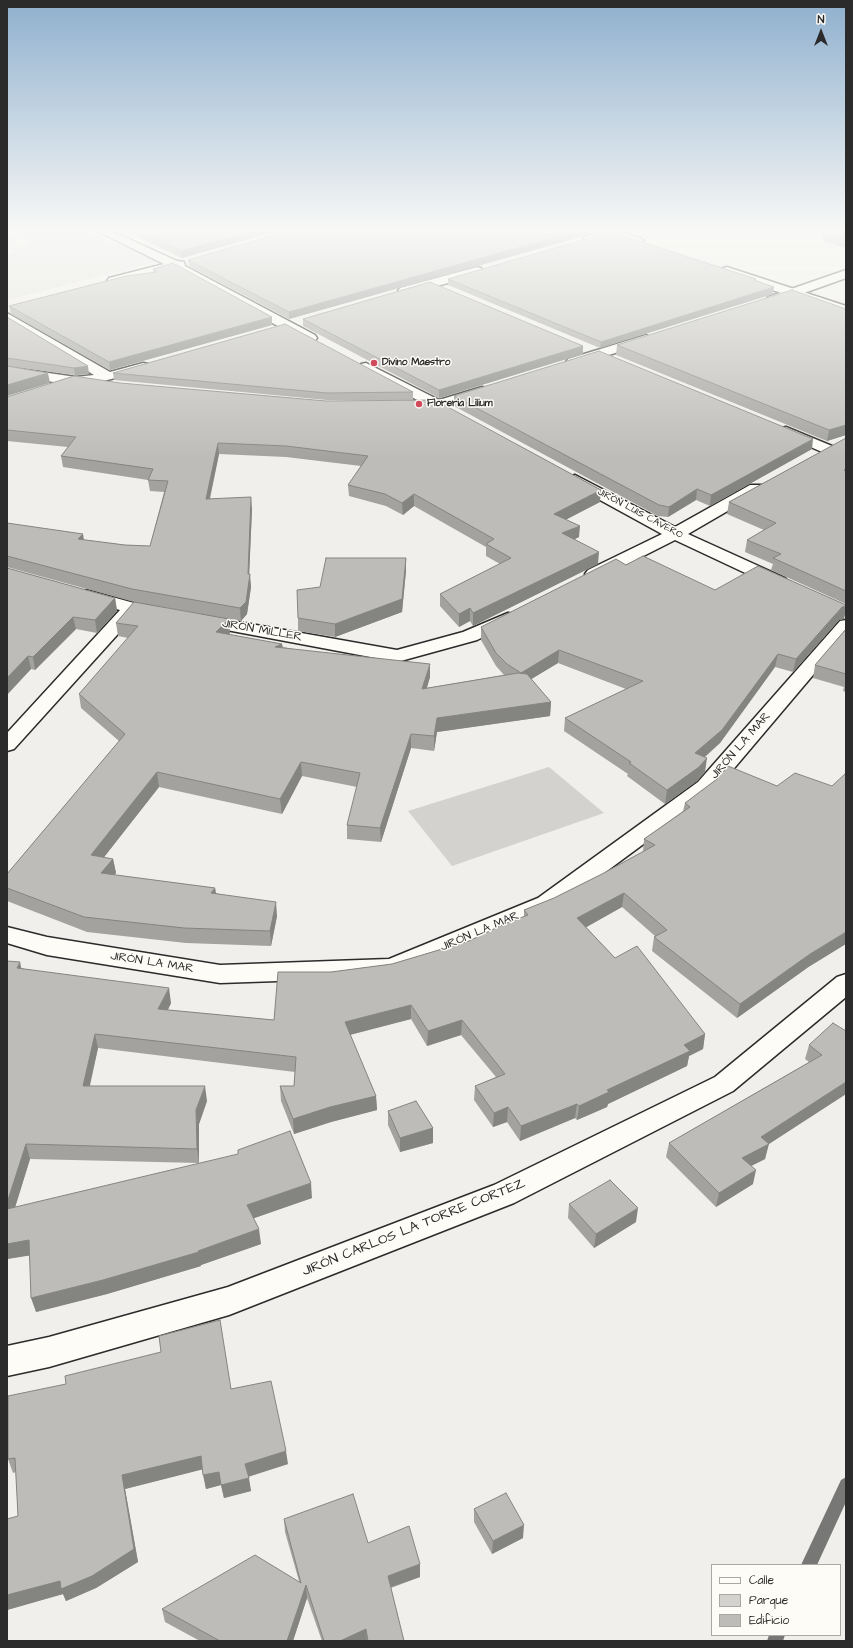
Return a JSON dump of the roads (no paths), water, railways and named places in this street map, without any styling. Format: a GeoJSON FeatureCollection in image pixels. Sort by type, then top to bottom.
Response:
{"type":"FeatureCollection","features":[{"type":"Feature","properties":{"kind":"main road"},"geometry":{"type":"LineString","coordinates":[[251,306],[320,344]]}},
{"type":"Feature","properties":{"kind":"main road"},"geometry":{"type":"LineString","coordinates":[[833,306],[846,310]]}},
{"type":"Feature","properties":{"kind":"main road"},"geometry":{"type":"LineString","coordinates":[[10,311],[108,377]]}},
{"type":"Feature","properties":{"kind":"main road"},"geometry":{"type":"LineString","coordinates":[[271,330],[301,321]]}},
{"type":"Feature","properties":{"kind":"main road"},"geometry":{"type":"LineString","coordinates":[[562,365],[659,335]]}},
{"type":"Feature","properties":{"kind":"main road"},"geometry":{"type":"LineString","coordinates":[[577,344],[621,363]]}},
{"type":"Feature","properties":{"kind":"main road"},"geometry":{"type":"LineString","coordinates":[[355,362],[459,416]]}},
{"type":"Feature","properties":{"kind":"main road"},"geometry":{"type":"LineString","coordinates":[[48,390],[76,381],[108,377],[153,364]]}},
{"type":"Feature","properties":{"kind":"main road"},"geometry":{"type":"LineString","coordinates":[[7,371],[122,388]]}},
{"type":"Feature","properties":{"kind":"main road"},"geometry":{"type":"LineString","coordinates":[[398,405],[438,405],[497,386]]}},
{"type":"Feature","properties":{"kind":"main road"},"geometry":{"type":"LineString","coordinates":[[776,427],[833,446],[806,460]]}},
{"type":"Feature","properties":{"kind":"main road","name":"JIRÓN LUIS CAVERO"},"geometry":{"type":"LineString","coordinates":[[563,473],[675,534],[796,590]]}},
{"type":"Feature","properties":{"kind":"main road"},"geometry":{"type":"LineString","coordinates":[[583,580],[675,534],[772,480]]}},
{"type":"Feature","properties":{"kind":"main road","name":"JIRÓN MILLER"},"geometry":{"type":"LineString","coordinates":[[73,591],[132,608],[397,656],[470,636],[520,612]]}},
{"type":"Feature","properties":{"kind":"main road"},"geometry":{"type":"LineString","coordinates":[[7,744],[132,608]]}},
{"type":"Feature","properties":{"kind":"main road","name":"JIRÓN LA MAR"},"geometry":{"type":"LineString","coordinates":[[7,935],[47,946],[220,974],[392,968],[546,904],[706,787],[844,616]]}},
{"type":"Feature","properties":{"kind":"main road","name":"JIRÓN CARLOS LA TORRE CORTEZ"},"geometry":{"type":"LineString","coordinates":[[7,1362],[49,1352],[229,1301],[504,1194],[724,1084],[846,983]]}},
{"type":"Feature","properties":{"kind":"waterway"},"geometry":{"type":"LineString","coordinates":[[809,1564],[846,1485]]}},
{"type":"Feature","properties":{"kind":"waterway"},"geometry":{"type":"LineString","coordinates":[[775,1641],[777,1636]]}},
{"type":"Feature","properties":{"kind":"place","name":"Divino Maestro"},"geometry":{"type":"Point","coordinates":[374,363]}},
{"type":"Feature","properties":{"kind":"place","name":"Floreria Lilium"},"geometry":{"type":"Point","coordinates":[419,404]}}]}
